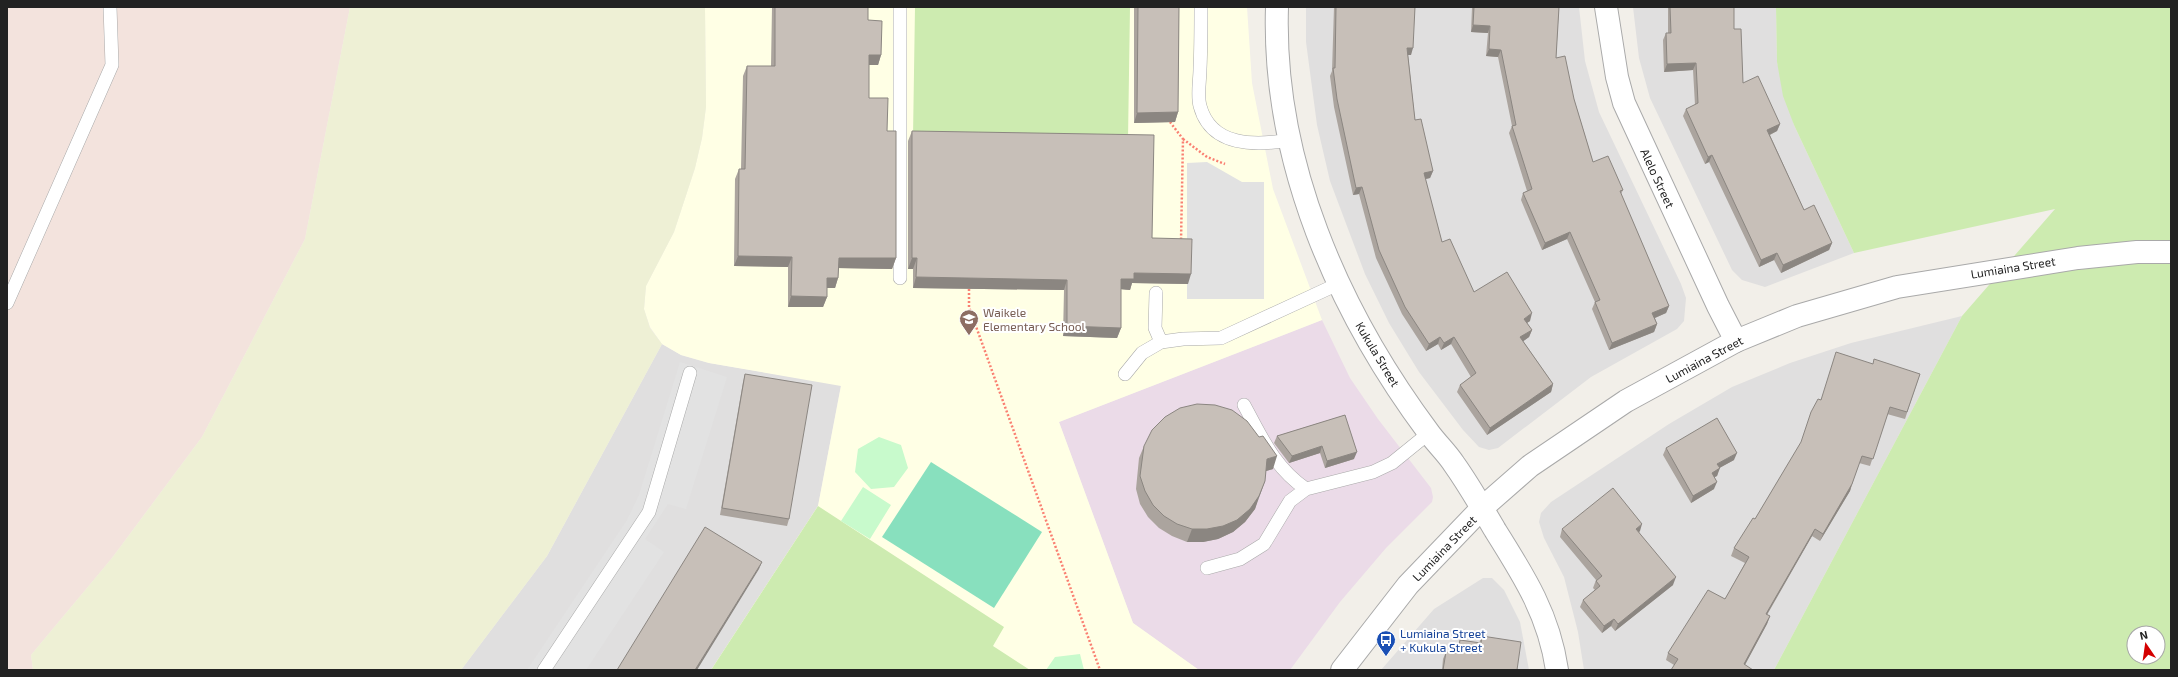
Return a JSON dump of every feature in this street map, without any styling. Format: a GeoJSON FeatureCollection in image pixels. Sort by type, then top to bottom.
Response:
{"type":"FeatureCollection","features":[{"type":"Feature","properties":{"kind":"street","name":"Kukula Street"},"geometry":{"type":"LineString","coordinates":[[1277,7],[1276,43],[1290,140],[1314,223],[1338,284],[1375,351],[1429,433],[1454,463],[1530,586],[1548,627],[1557,670]]}},
{"type":"Feature","properties":{"kind":"street","name":"Alelo Street"},"geometry":{"type":"LineString","coordinates":[[1606,7],[1617,77],[1624,103],[1718,306],[1736,341]]}},
{"type":"Feature","properties":{"kind":"street","name":"Lumiaina Street"},"geometry":{"type":"LineString","coordinates":[[1342,670],[1408,585],[1482,508],[1530,466],[1626,401],[1736,341],[1797,316],[1897,287],[2078,258],[2137,252],[2171,252]]}},
{"type":"Feature","properties":{"kind":"lane"},"geometry":{"type":"LineString","coordinates":[[7,303],[112,65],[110,7]]}},
{"type":"Feature","properties":{"kind":"lane"},"geometry":{"type":"LineString","coordinates":[[900,7],[900,278]]}},
{"type":"Feature","properties":{"kind":"lane"},"geometry":{"type":"LineString","coordinates":[[1201,7],[1200,104],[1206,121],[1215,131],[1228,139],[1240,143],[1270,144],[1290,140]]}},
{"type":"Feature","properties":{"kind":"lane"},"geometry":{"type":"LineString","coordinates":[[1125,374],[1142,353],[1161,342],[1183,339],[1221,338],[1338,284]]}},
{"type":"Feature","properties":{"kind":"lane"},"geometry":{"type":"LineString","coordinates":[[1156,293],[1156,328],[1161,342]]}},
{"type":"Feature","properties":{"kind":"lane"},"geometry":{"type":"LineString","coordinates":[[544,670],[649,512],[690,373]]}},
{"type":"Feature","properties":{"kind":"lane"},"geometry":{"type":"LineString","coordinates":[[1244,405],[1270,454],[1289,478],[1306,490]]}},
{"type":"Feature","properties":{"kind":"lane"},"geometry":{"type":"LineString","coordinates":[[1206,568],[1240,559],[1264,544],[1290,501],[1306,490],[1374,472],[1392,463],[1429,433]]}},
{"type":"Feature","properties":{"kind":"path"},"geometry":{"type":"LineString","coordinates":[[1170,122],[1183,139],[1207,157],[1225,164]]}},
{"type":"Feature","properties":{"kind":"path"},"geometry":{"type":"LineString","coordinates":[[1181,248],[1183,139]]}},
{"type":"Feature","properties":{"kind":"path"},"geometry":{"type":"LineString","coordinates":[[969,288],[969,307],[1100,670]]}},
{"type":"Feature","properties":{"kind":"shaded area"},"geometry":{"type":"Polygon","coordinates":[[[7,7],[350,7],[305,239],[202,437],[112,558],[31,655],[33,670],[7,670],[7,7]]]}},
{"type":"Feature","properties":{"kind":"shaded area"},"geometry":{"type":"Polygon","coordinates":[[[350,7],[705,7],[706,107],[702,138],[695,168],[674,232],[646,286],[644,309],[650,328],[662,344],[547,556],[461,670],[33,670],[31,655],[112,558],[202,437],[305,239],[350,7]]]}},
{"type":"Feature","properties":{"kind":"shaded area","name":"Waikele Elementary School"},"geometry":{"type":"Polygon","coordinates":[[[705,7],[1247,7],[1252,83],[1273,189],[1322,320],[1059,422],[1133,623],[1199,670],[711,670],[818,506],[841,386],[709,363],[681,355],[662,344],[650,327],[644,309],[646,286],[674,232],[695,168],[702,138],[706,107],[705,7]]]}},
{"type":"Feature","properties":{"kind":"shaded area"},"geometry":{"type":"Polygon","coordinates":[[[1306,7],[1579,7],[1585,61],[1599,112],[1681,284],[1686,298],[1684,321],[1677,329],[1591,377],[1498,448],[1489,450],[1479,447],[1463,430],[1419,372],[1389,323],[1365,274],[1330,181],[1317,125],[1306,42],[1306,7]]]}},
{"type":"Feature","properties":{"kind":"shaded area"},"geometry":{"type":"Polygon","coordinates":[[[1633,7],[1776,7],[1777,62],[1794,125],[1854,253],[1765,287],[1742,280],[1732,270],[1650,98],[1639,58],[1633,7]]]}},
{"type":"Feature","properties":{"kind":"shaded area"},"geometry":{"type":"Polygon","coordinates":[[[1207,162],[1242,182],[1264,182],[1264,299],[1187,299],[1187,163],[1207,162]]]}},
{"type":"Feature","properties":{"kind":"shaded area"},"geometry":{"type":"Polygon","coordinates":[[[1962,316],[1774,670],[1584,670],[1578,632],[1564,577],[1544,538],[1539,522],[1541,513],[1551,502],[1669,424],[1732,387],[1790,363],[1851,343],[1962,316]]]}},
{"type":"Feature","properties":{"kind":"shaded area"},"geometry":{"type":"Polygon","coordinates":[[[1322,320],[1350,378],[1378,419],[1431,488],[1433,497],[1432,502],[1386,548],[1340,602],[1290,670],[1199,670],[1133,623],[1059,422],[1322,320]]]}},
{"type":"Feature","properties":{"kind":"shaded area"},"geometry":{"type":"Polygon","coordinates":[[[662,344],[681,355],[709,363],[841,385],[818,506],[711,670],[461,670],[547,556],[662,344]]]}},
{"type":"Feature","properties":{"kind":"shaded area"},"geometry":{"type":"Polygon","coordinates":[[[680,362],[727,377],[686,509],[668,504],[645,539],[664,552],[586,670],[527,670],[627,520],[639,495],[680,362]]]}},
{"type":"Feature","properties":{"kind":"shaded area"},"geometry":{"type":"Polygon","coordinates":[[[1483,578],[1492,578],[1504,590],[1520,622],[1529,670],[1381,670],[1434,609],[1483,578]]]}},
{"type":"Feature","properties":{"kind":"green space"},"geometry":{"type":"Polygon","coordinates":[[[915,7],[1130,7],[1128,139],[913,137],[915,7]]]}},
{"type":"Feature","properties":{"kind":"green space"},"geometry":{"type":"Polygon","coordinates":[[[1776,7],[2171,7],[2171,670],[1774,670],[1962,316],[2055,209],[1854,253],[1794,125],[1783,96],[1777,62],[1776,7]]]}},
{"type":"Feature","properties":{"kind":"green space"},"geometry":{"type":"Polygon","coordinates":[[[879,437],[901,445],[908,468],[894,487],[871,489],[855,472],[858,449],[879,437]]]}},
{"type":"Feature","properties":{"kind":"green space"},"geometry":{"type":"Polygon","coordinates":[[[931,462],[1042,532],[994,608],[882,537],[931,462]]]}},
{"type":"Feature","properties":{"kind":"green space"},"geometry":{"type":"Polygon","coordinates":[[[863,487],[891,505],[870,539],[841,521],[863,487]]]}},
{"type":"Feature","properties":{"kind":"green space"},"geometry":{"type":"Polygon","coordinates":[[[818,506],[1004,627],[993,646],[1030,670],[711,670],[818,506]]]}},
{"type":"Feature","properties":{"kind":"green space"},"geometry":{"type":"Polygon","coordinates":[[[1080,654],[1084,670],[1046,670],[1055,657],[1080,654]]]}},
{"type":"Feature","properties":{"kind":"building"},"geometry":{"type":"Polygon","coordinates":[[[775,7],[868,7],[868,20],[882,21],[881,55],[869,55],[869,98],[888,98],[887,131],[896,131],[896,258],[839,258],[838,278],[827,278],[827,297],[791,296],[792,257],[738,256],[739,169],[745,169],[747,66],[775,66],[775,7]]]}},
{"type":"Feature","properties":{"kind":"building"},"geometry":{"type":"Polygon","coordinates":[[[1138,7],[1179,7],[1178,112],[1137,113],[1138,7]]]}},
{"type":"Feature","properties":{"kind":"building"},"geometry":{"type":"Polygon","coordinates":[[[1336,7],[1415,7],[1413,48],[1407,48],[1415,120],[1421,119],[1433,171],[1424,173],[1442,242],[1450,239],[1474,292],[1507,272],[1532,313],[1524,319],[1532,330],[1520,337],[1553,384],[1490,428],[1460,385],[1476,373],[1454,337],[1444,343],[1440,337],[1429,344],[1405,307],[1379,250],[1362,187],[1356,188],[1337,99],[1333,68],[1335,68],[1336,7]]]}},
{"type":"Feature","properties":{"kind":"building"},"geometry":{"type":"Polygon","coordinates":[[[1474,7],[1559,7],[1556,58],[1565,56],[1574,99],[1593,162],[1608,156],[1623,190],[1620,191],[1669,306],[1652,313],[1657,324],[1612,343],[1595,302],[1600,300],[1570,232],[1545,243],[1523,193],[1532,189],[1512,126],[1516,125],[1501,50],[1489,49],[1490,26],[1473,25],[1474,7]]]}},
{"type":"Feature","properties":{"kind":"building"},"geometry":{"type":"Polygon","coordinates":[[[1670,7],[1734,7],[1734,29],[1741,29],[1743,83],[1758,76],[1780,124],[1767,130],[1804,210],[1814,205],[1832,243],[1783,265],[1777,253],[1761,260],[1712,155],[1708,157],[1686,109],[1698,103],[1696,63],[1667,64],[1666,33],[1671,33],[1670,7]]]}},
{"type":"Feature","properties":{"kind":"building"},"geometry":{"type":"Polygon","coordinates":[[[912,131],[1154,135],[1152,238],[1192,239],[1191,274],[1134,273],[1134,279],[1121,279],[1121,328],[1067,326],[1067,280],[916,277],[917,258],[912,258],[912,131]]]}},
{"type":"Feature","properties":{"kind":"building"},"geometry":{"type":"Polygon","coordinates":[[[1836,352],[1873,364],[1874,359],[1920,374],[1907,412],[1890,407],[1873,459],[1862,456],[1852,484],[1823,534],[1815,529],[1766,614],[1770,616],[1744,664],[1753,670],[1671,670],[1678,659],[1668,653],[1708,590],[1725,599],[1749,557],[1734,548],[1753,518],[1755,519],[1801,442],[1811,412],[1818,399],[1821,400],[1836,352]]]}},
{"type":"Feature","properties":{"kind":"building"},"geometry":{"type":"Polygon","coordinates":[[[745,374],[812,385],[789,519],[722,508],[745,374]]]}},
{"type":"Feature","properties":{"kind":"building"},"geometry":{"type":"Polygon","coordinates":[[[1197,404],[1215,405],[1232,410],[1247,421],[1259,437],[1263,436],[1277,456],[1267,459],[1265,481],[1259,496],[1250,509],[1237,520],[1223,526],[1207,529],[1192,529],[1177,524],[1164,516],[1153,505],[1145,491],[1140,476],[1144,446],[1152,430],[1165,417],[1180,408],[1197,404]]]}},
{"type":"Feature","properties":{"kind":"building"},"geometry":{"type":"Polygon","coordinates":[[[1345,415],[1357,452],[1327,461],[1322,446],[1292,456],[1277,436],[1345,415]]]}},
{"type":"Feature","properties":{"kind":"building"},"geometry":{"type":"Polygon","coordinates":[[[1717,418],[1737,453],[1717,464],[1720,468],[1712,473],[1717,482],[1693,496],[1666,448],[1717,418]]]}},
{"type":"Feature","properties":{"kind":"building"},"geometry":{"type":"Polygon","coordinates":[[[1613,488],[1642,524],[1636,529],[1676,577],[1618,624],[1614,619],[1604,626],[1583,600],[1600,586],[1596,581],[1602,576],[1562,529],[1613,488]]]}},
{"type":"Feature","properties":{"kind":"building"},"geometry":{"type":"Polygon","coordinates":[[[705,527],[762,562],[695,670],[617,670],[705,527]]]}},
{"type":"Feature","properties":{"kind":"building"},"geometry":{"type":"Polygon","coordinates":[[[1482,636],[1521,642],[1517,670],[1443,670],[1446,652],[1458,653],[1460,640],[1481,643],[1482,636]]]}},
{"type":"Feature","properties":{"kind":"place","name":"Waikele Elementary School"},"geometry":{"type":"Point","coordinates":[969,336]}},
{"type":"Feature","properties":{"kind":"place","name":"Lumiaina Street + Kukula Street"},"geometry":{"type":"Point","coordinates":[1386,657]}}]}
